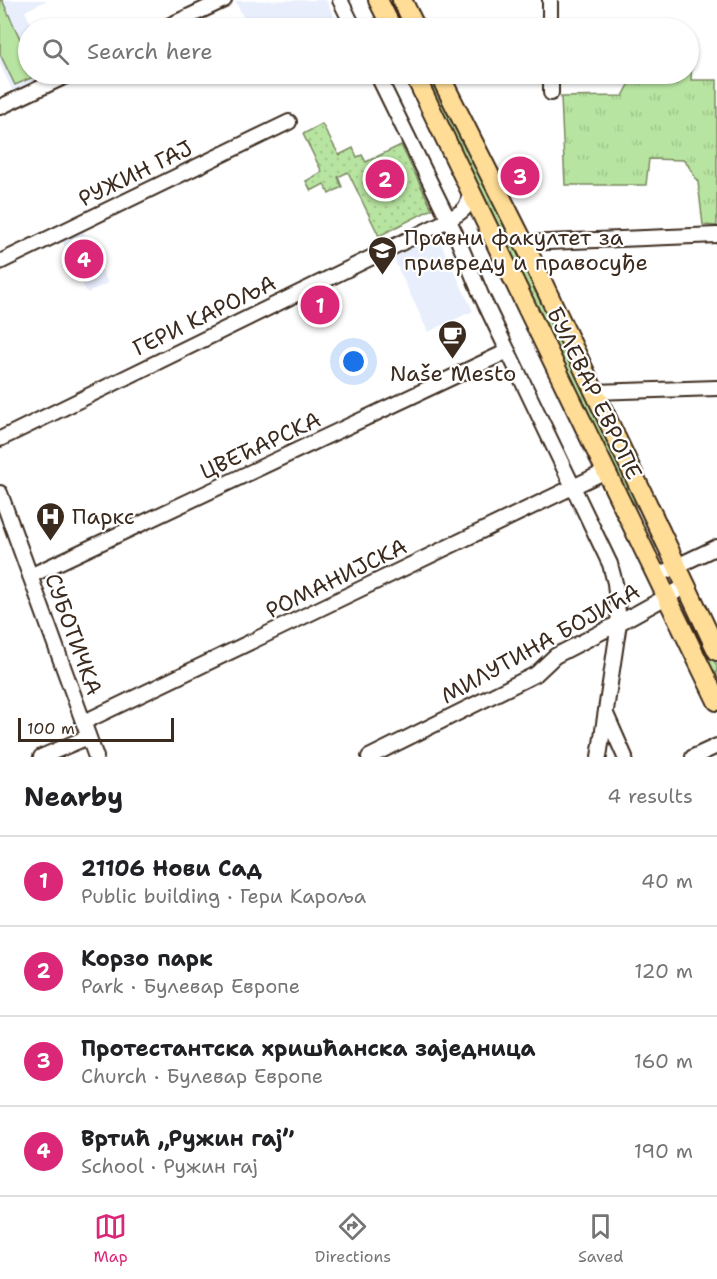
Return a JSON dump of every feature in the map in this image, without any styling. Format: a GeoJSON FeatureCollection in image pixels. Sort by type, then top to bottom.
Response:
{"type":"FeatureCollection","features":[{"type":"Feature","properties":{"kind":"main road"},"geometry":{"type":"LineString","coordinates":[[378,0],[387,18]]}},
{"type":"Feature","properties":{"kind":"main road"},"geometry":{"type":"LineString","coordinates":[[402,0],[411,18]]}},
{"type":"Feature","properties":{"kind":"main road","name":"БУЛЕВАР ЕВРОПЕ"},"geometry":{"type":"LineString","coordinates":[[419,84],[717,701]]}},
{"type":"Feature","properties":{"kind":"main road","name":"БУЛЕВАР ЕВРОПЕ"},"geometry":{"type":"LineString","coordinates":[[444,84],[524,243],[717,651]]}},
{"type":"Feature","properties":{"kind":"street"},"geometry":{"type":"LineString","coordinates":[[185,18],[224,0]]}},
{"type":"Feature","properties":{"kind":"street"},"geometry":{"type":"LineString","coordinates":[[340,0],[349,18]]}},
{"type":"Feature","properties":{"kind":"street"},"geometry":{"type":"LineString","coordinates":[[550,0],[550,18]]}},
{"type":"Feature","properties":{"kind":"street"},"geometry":{"type":"LineString","coordinates":[[0,107],[49,84]]}},
{"type":"Feature","properties":{"kind":"street"},"geometry":{"type":"LineString","coordinates":[[381,84],[454,216],[508,351],[610,564],[615,583],[619,623],[599,757]]}},
{"type":"Feature","properties":{"kind":"street"},"geometry":{"type":"LineString","coordinates":[[551,84],[551,93]]}},
{"type":"Feature","properties":{"kind":"street","name":"РУЖИН ГАЈ"},"geometry":{"type":"LineString","coordinates":[[0,262],[289,122]]}},
{"type":"Feature","properties":{"kind":"street"},"geometry":{"type":"LineString","coordinates":[[454,216],[468,206],[470,190]]}},
{"type":"Feature","properties":{"kind":"street"},"geometry":{"type":"LineString","coordinates":[[454,216],[471,212],[482,215]]}},
{"type":"Feature","properties":{"kind":"street","name":"ГЕРИ КАРОЉА"},"geometry":{"type":"LineString","coordinates":[[0,439],[454,216]]}},
{"type":"Feature","properties":{"kind":"street"},"geometry":{"type":"LineString","coordinates":[[524,243],[717,235]]}},
{"type":"Feature","properties":{"kind":"street","name":"ЦВЕЋАРСКА"},"geometry":{"type":"LineString","coordinates":[[30,576],[508,351]]}},
{"type":"Feature","properties":{"kind":"street"},"geometry":{"type":"LineString","coordinates":[[594,392],[717,388]]}},
{"type":"Feature","properties":{"kind":"street","name":"РОМАНИЈСКА"},"geometry":{"type":"LineString","coordinates":[[84,723],[606,471]]}},
{"type":"Feature","properties":{"kind":"street","name":"СУБОТИЧКА"},"geometry":{"type":"LineString","coordinates":[[0,492],[96,757]]}},
{"type":"Feature","properties":{"kind":"street"},"geometry":{"type":"LineString","coordinates":[[656,576],[717,547]]}},
{"type":"Feature","properties":{"kind":"street","name":"МИЛУТИНА БОЈИЋА"},"geometry":{"type":"LineString","coordinates":[[369,757],[536,674],[555,656],[686,586]]}},
{"type":"Feature","properties":{"kind":"street"},"geometry":{"type":"LineString","coordinates":[[605,712],[625,757]]}},
{"type":"Feature","properties":{"kind":"street"},"geometry":{"type":"LineString","coordinates":[[41,757],[88,737]]}},
{"type":"Feature","properties":{"kind":"street"},"geometry":{"type":"LineString","coordinates":[[693,757],[717,746]]}},
{"type":"Feature","properties":{"kind":"shaded area"},"geometry":{"type":"Polygon","coordinates":[[[0,0],[47,0],[25,11],[28,18],[18,18],[18,84],[29,84],[13,92],[0,64],[0,0]]]}},
{"type":"Feature","properties":{"kind":"shaded area"},"geometry":{"type":"Polygon","coordinates":[[[326,0],[335,18],[244,18],[235,1],[326,0]]]}},
{"type":"Feature","properties":{"kind":"shaded area"},"geometry":{"type":"Polygon","coordinates":[[[81,226],[108,283],[87,293],[60,236],[81,226]]]}},
{"type":"Feature","properties":{"kind":"shaded area"},"geometry":{"type":"Polygon","coordinates":[[[436,233],[473,311],[428,332],[391,253],[436,233]]]}},
{"type":"Feature","properties":{"kind":"green space"},"geometry":{"type":"Polygon","coordinates":[[[0,0],[2,0],[18,34],[18,84],[15,85],[0,54],[0,0]]]}},
{"type":"Feature","properties":{"kind":"green space"},"geometry":{"type":"Polygon","coordinates":[[[699,80],[717,80],[717,226],[703,225],[698,182],[685,160],[649,159],[646,185],[565,185],[561,97],[623,96],[629,84],[699,84],[699,80]]]}},
{"type":"Feature","properties":{"kind":"green space"},"geometry":{"type":"Polygon","coordinates":[[[427,84],[435,84],[659,546],[656,547],[639,510],[626,493],[427,84]]]}},
{"type":"Feature","properties":{"kind":"green space"},"geometry":{"type":"Polygon","coordinates":[[[322,124],[339,155],[353,148],[357,157],[362,155],[366,162],[401,145],[432,209],[379,236],[348,172],[338,177],[342,187],[329,194],[324,184],[311,191],[306,181],[322,172],[303,134],[322,124]]]}},
{"type":"Feature","properties":{"kind":"green space"},"geometry":{"type":"Polygon","coordinates":[[[690,616],[706,649],[717,665],[717,680],[687,618],[690,616]]]}},
{"type":"Feature","properties":{"kind":"place","name":"Протестантска хришћанска заједница"},"geometry":{"type":"Point","coordinates":[520,176]}},
{"type":"Feature","properties":{"kind":"place","name":"Корзо парк"},"geometry":{"type":"Point","coordinates":[385,179]}},
{"type":"Feature","properties":{"kind":"place","name":"Вртић „Ружин гај”"},"geometry":{"type":"Point","coordinates":[84,259]}},
{"type":"Feature","properties":{"kind":"place","name":"Правни факултет за привреду и правосуђе"},"geometry":{"type":"Point","coordinates":[383,276]}},
{"type":"Feature","properties":{"kind":"place","name":"21106 Нови Сад"},"geometry":{"type":"Point","coordinates":[320,305]}},
{"type":"Feature","properties":{"kind":"place","name":"Naše Mesto"},"geometry":{"type":"Point","coordinates":[453,360]}},
{"type":"Feature","properties":{"kind":"place","name":"Паркс"},"geometry":{"type":"Point","coordinates":[51,542]}}]}
